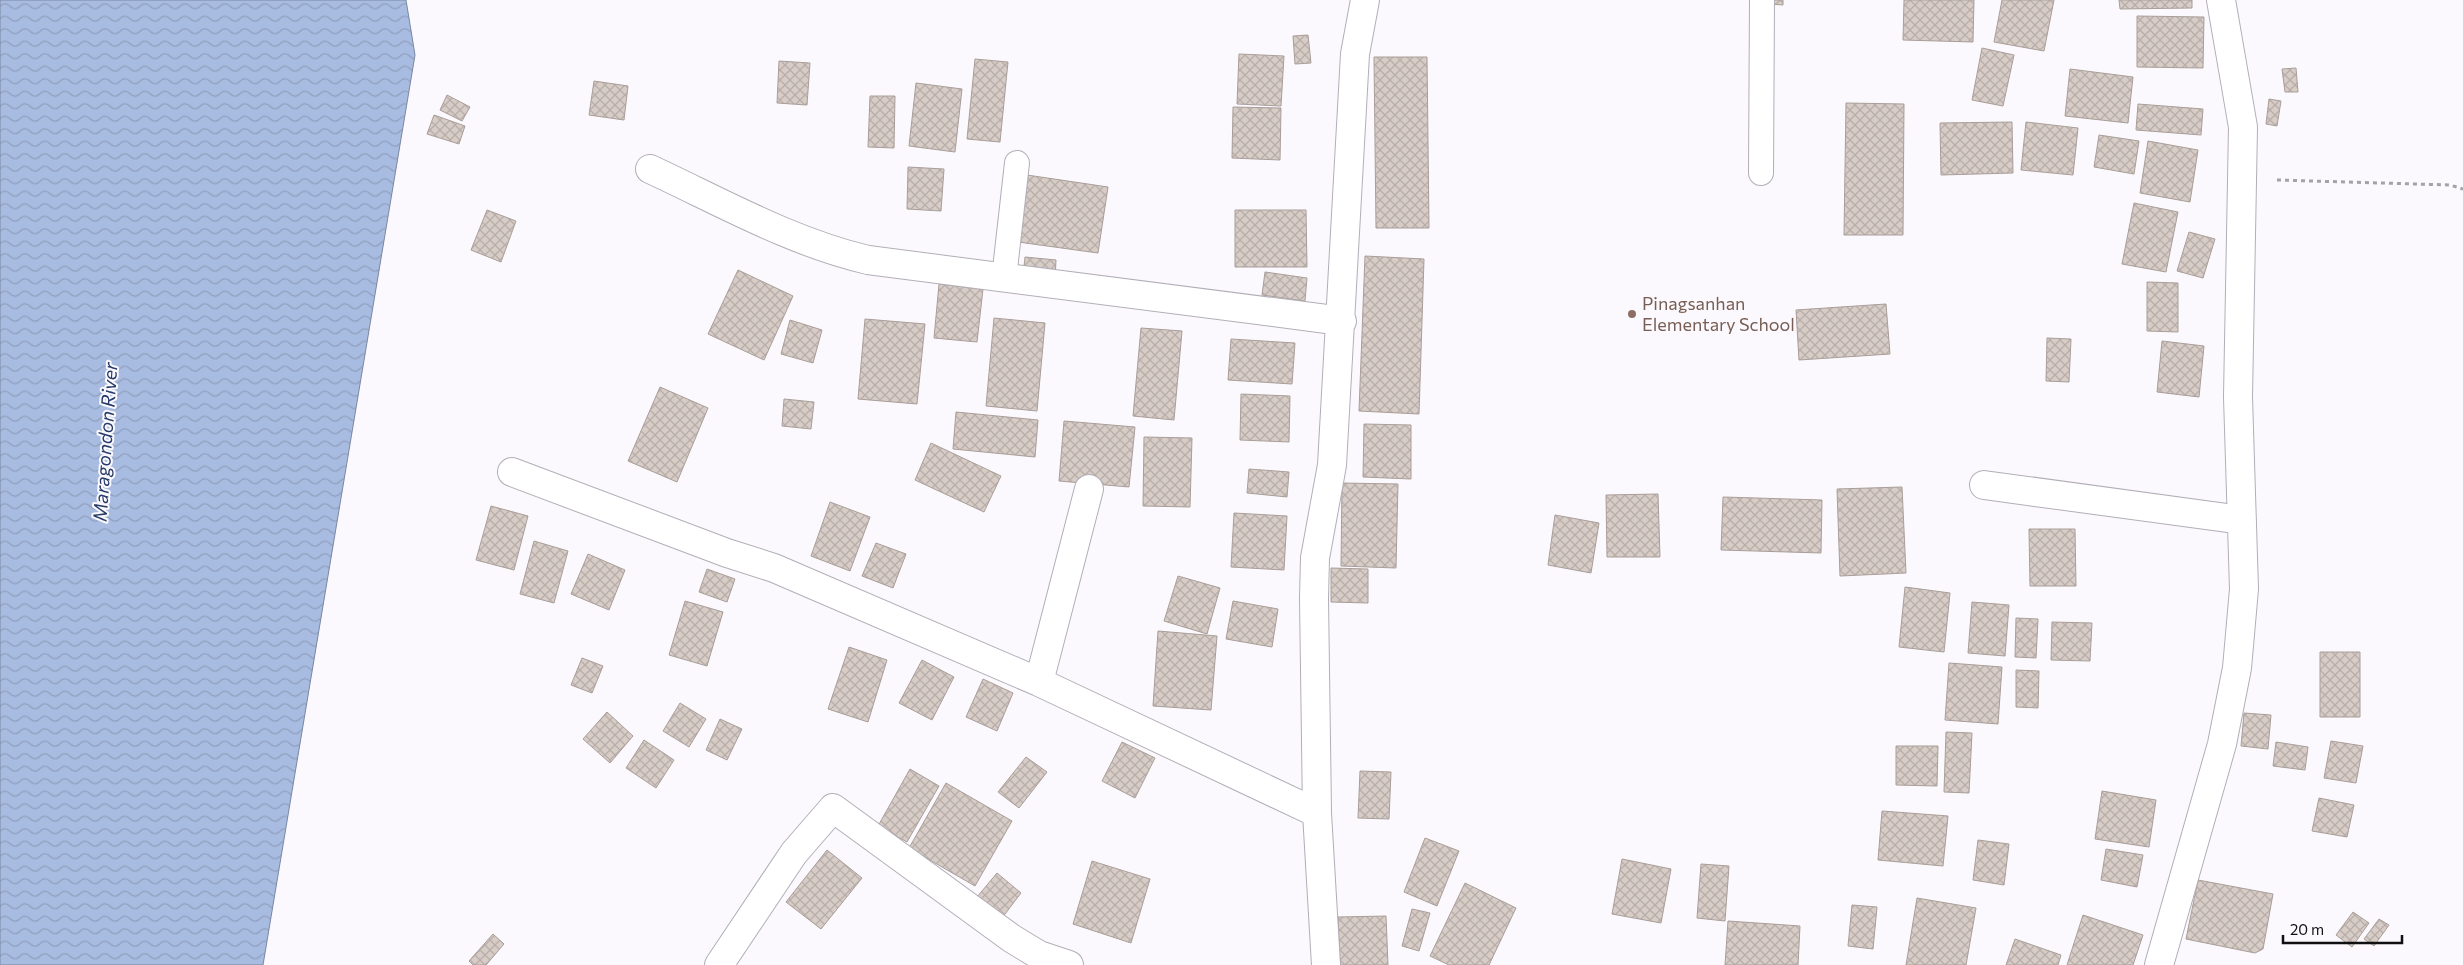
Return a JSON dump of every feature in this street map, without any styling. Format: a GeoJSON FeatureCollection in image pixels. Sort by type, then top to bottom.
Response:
{"type":"FeatureCollection","features":[{"type":"Feature","properties":{"kind":"street"},"geometry":{"type":"LineString","coordinates":[[1326,965],[1318,813],[1315,558],[1332,465],[1342,321],[1355,54],[1365,0]]}},
{"type":"Feature","properties":{"kind":"street"},"geometry":{"type":"LineString","coordinates":[[2159,965],[2222,744],[2237,668],[2244,589],[2238,397],[2243,127],[2221,0]]}},
{"type":"Feature","properties":{"kind":"street"},"geometry":{"type":"LineString","coordinates":[[650,169],[795,237],[835,252],[868,260],[1342,321]]}},
{"type":"Feature","properties":{"kind":"street"},"geometry":{"type":"LineString","coordinates":[[512,472],[727,553],[774,568],[1039,682],[1318,813]]}},
{"type":"Feature","properties":{"kind":"street"},"geometry":{"type":"LineString","coordinates":[[1984,485],[2242,520]]}},
{"type":"Feature","properties":{"kind":"street"},"geometry":{"type":"LineString","coordinates":[[1039,682],[1089,489]]}},
{"type":"Feature","properties":{"kind":"street"},"geometry":{"type":"LineString","coordinates":[[719,965],[794,853],[833,808],[1011,938],[1039,955],[1069,965]]}},
{"type":"Feature","properties":{"kind":"lane"},"geometry":{"type":"LineString","coordinates":[[1761,173],[1762,0]]}},
{"type":"Feature","properties":{"kind":"lane"},"geometry":{"type":"LineString","coordinates":[[1004,278],[1018,163]]}},
{"type":"Feature","properties":{"kind":"path"},"geometry":{"type":"LineString","coordinates":[[2242,179],[2450,185],[2463,189]]}},
{"type":"Feature","properties":{"kind":"water","name":"Maragondon River"},"geometry":{"type":"Polygon","coordinates":[[[0,0],[406,0],[415,55],[263,965],[0,965],[0,0]]]}},
{"type":"Feature","properties":{"kind":"building"},"geometry":{"type":"Polygon","coordinates":[[[1770,0],[1783,0],[1783,5],[1769,4],[1770,0]]]}},
{"type":"Feature","properties":{"kind":"building"},"geometry":{"type":"Polygon","coordinates":[[[1904,0],[1974,0],[1973,42],[1903,40],[1904,0]]]}},
{"type":"Feature","properties":{"kind":"building"},"geometry":{"type":"Polygon","coordinates":[[[2002,0],[2054,0],[2044,51],[1994,42],[2002,0]]]}},
{"type":"Feature","properties":{"kind":"building"},"geometry":{"type":"Polygon","coordinates":[[[2119,0],[2192,0],[2192,8],[2120,9],[2119,0]]]}},
{"type":"Feature","properties":{"kind":"building"},"geometry":{"type":"Polygon","coordinates":[[[2137,16],[2204,17],[2203,68],[2137,67],[2137,16]]]}},
{"type":"Feature","properties":{"kind":"building"},"geometry":{"type":"Polygon","coordinates":[[[1308,35],[1311,63],[1295,64],[1293,36],[1308,35]]]}},
{"type":"Feature","properties":{"kind":"building"},"geometry":{"type":"Polygon","coordinates":[[[1982,48],[2014,55],[2003,106],[1972,100],[1982,48]]]}},
{"type":"Feature","properties":{"kind":"building"},"geometry":{"type":"Polygon","coordinates":[[[1239,54],[1284,56],[1281,106],[1237,104],[1239,54]]]}},
{"type":"Feature","properties":{"kind":"building"},"geometry":{"type":"Polygon","coordinates":[[[1374,57],[1427,57],[1429,228],[1376,228],[1374,57]]]}},
{"type":"Feature","properties":{"kind":"building"},"geometry":{"type":"Polygon","coordinates":[[[975,59],[1008,62],[1000,142],[967,139],[975,59]]]}},
{"type":"Feature","properties":{"kind":"building"},"geometry":{"type":"Polygon","coordinates":[[[779,61],[810,63],[807,105],[777,103],[779,61]]]}},
{"type":"Feature","properties":{"kind":"building"},"geometry":{"type":"Polygon","coordinates":[[[2296,68],[2298,92],[2285,92],[2282,69],[2296,68]]]}},
{"type":"Feature","properties":{"kind":"building"},"geometry":{"type":"Polygon","coordinates":[[[2070,69],[2133,77],[2128,123],[2065,116],[2070,69]]]}},
{"type":"Feature","properties":{"kind":"building"},"geometry":{"type":"Polygon","coordinates":[[[594,81],[628,86],[624,120],[589,115],[594,81]]]}},
{"type":"Feature","properties":{"kind":"building"},"geometry":{"type":"Polygon","coordinates":[[[916,83],[962,89],[955,152],[909,146],[916,83]]]}},
{"type":"Feature","properties":{"kind":"building"},"geometry":{"type":"Polygon","coordinates":[[[447,95],[470,107],[462,121],[440,110],[447,95]]]}},
{"type":"Feature","properties":{"kind":"building"},"geometry":{"type":"Polygon","coordinates":[[[870,96],[895,96],[894,148],[868,147],[870,96]]]}},
{"type":"Feature","properties":{"kind":"building"},"geometry":{"type":"Polygon","coordinates":[[[2269,99],[2281,101],[2277,126],[2266,124],[2269,99]]]}},
{"type":"Feature","properties":{"kind":"building"},"geometry":{"type":"Polygon","coordinates":[[[1846,103],[1904,104],[1903,235],[1844,235],[1846,103]]]}},
{"type":"Feature","properties":{"kind":"building"},"geometry":{"type":"Polygon","coordinates":[[[2138,104],[2203,109],[2201,135],[2136,130],[2138,104]]]}},
{"type":"Feature","properties":{"kind":"building"},"geometry":{"type":"Polygon","coordinates":[[[1233,107],[1281,108],[1280,160],[1232,158],[1233,107]]]}},
{"type":"Feature","properties":{"kind":"building"},"geometry":{"type":"Polygon","coordinates":[[[434,115],[465,126],[459,144],[427,134],[434,115]]]}},
{"type":"Feature","properties":{"kind":"building"},"geometry":{"type":"Polygon","coordinates":[[[2012,122],[2013,173],[1941,175],[1940,123],[2012,122]]]}},
{"type":"Feature","properties":{"kind":"building"},"geometry":{"type":"Polygon","coordinates":[[[2026,122],[2078,128],[2073,175],[2021,170],[2026,122]]]}},
{"type":"Feature","properties":{"kind":"building"},"geometry":{"type":"Polygon","coordinates":[[[2099,135],[2139,141],[2134,174],[2094,167],[2099,135]]]}},
{"type":"Feature","properties":{"kind":"building"},"geometry":{"type":"Polygon","coordinates":[[[2148,141],[2198,150],[2190,202],[2140,193],[2148,141]]]}},
{"type":"Feature","properties":{"kind":"building"},"geometry":{"type":"Polygon","coordinates":[[[908,167],[944,169],[941,211],[907,209],[908,167]]]}},
{"type":"Feature","properties":{"kind":"building"},"geometry":{"type":"Polygon","coordinates":[[[1027,175],[1108,187],[1098,253],[1018,242],[1027,175]]]}},
{"type":"Feature","properties":{"kind":"building"},"geometry":{"type":"Polygon","coordinates":[[[2134,203],[2178,212],[2166,272],[2122,264],[2134,203]]]}},
{"type":"Feature","properties":{"kind":"building"},"geometry":{"type":"Polygon","coordinates":[[[487,210],[516,221],[501,262],[471,250],[487,210]]]}},
{"type":"Feature","properties":{"kind":"building"},"geometry":{"type":"Polygon","coordinates":[[[1235,210],[1306,210],[1307,267],[1235,267],[1235,210]]]}},
{"type":"Feature","properties":{"kind":"building"},"geometry":{"type":"Polygon","coordinates":[[[2189,232],[2215,239],[2203,278],[2177,271],[2189,232]]]}},
{"type":"Feature","properties":{"kind":"building"},"geometry":{"type":"Polygon","coordinates":[[[1365,256],[1424,259],[1419,414],[1359,411],[1365,256]]]}},
{"type":"Feature","properties":{"kind":"building"},"geometry":{"type":"Polygon","coordinates":[[[1025,257],[1056,260],[1055,279],[1023,276],[1025,257]]]}},
{"type":"Feature","properties":{"kind":"building"},"geometry":{"type":"Polygon","coordinates":[[[738,270],[793,296],[764,360],[708,334],[738,270]]]}},
{"type":"Feature","properties":{"kind":"building"},"geometry":{"type":"Polygon","coordinates":[[[1265,272],[1307,278],[1305,301],[1262,295],[1265,272]]]}},
{"type":"Feature","properties":{"kind":"building"},"geometry":{"type":"Polygon","coordinates":[[[2147,282],[2178,283],[2178,332],[2147,331],[2147,282]]]}},
{"type":"Feature","properties":{"kind":"building"},"geometry":{"type":"Polygon","coordinates":[[[939,284],[983,289],[977,342],[934,338],[939,284]]]}},
{"type":"Feature","properties":{"kind":"building"},"geometry":{"type":"Polygon","coordinates":[[[1886,304],[1890,354],[1799,360],[1796,310],[1886,304]]]}},
{"type":"Feature","properties":{"kind":"building"},"geometry":{"type":"Polygon","coordinates":[[[994,318],[1045,323],[1037,411],[986,406],[994,318]]]}},
{"type":"Feature","properties":{"kind":"building"},"geometry":{"type":"Polygon","coordinates":[[[865,319],[925,324],[917,404],[858,399],[865,319]]]}},
{"type":"Feature","properties":{"kind":"building"},"geometry":{"type":"Polygon","coordinates":[[[790,320],[822,330],[813,363],[781,354],[790,320]]]}},
{"type":"Feature","properties":{"kind":"building"},"geometry":{"type":"Polygon","coordinates":[[[1141,328],[1182,331],[1174,420],[1133,416],[1141,328]]]}},
{"type":"Feature","properties":{"kind":"building"},"geometry":{"type":"Polygon","coordinates":[[[2047,338],[2071,339],[2069,382],[2046,381],[2047,338]]]}},
{"type":"Feature","properties":{"kind":"building"},"geometry":{"type":"Polygon","coordinates":[[[1231,339],[1295,343],[1292,384],[1228,380],[1231,339]]]}},
{"type":"Feature","properties":{"kind":"building"},"geometry":{"type":"Polygon","coordinates":[[[2162,341],[2204,346],[2199,397],[2157,392],[2162,341]]]}},
{"type":"Feature","properties":{"kind":"building"},"geometry":{"type":"Polygon","coordinates":[[[660,387],[708,408],[677,482],[628,461],[660,387]]]}},
{"type":"Feature","properties":{"kind":"building"},"geometry":{"type":"Polygon","coordinates":[[[1241,394],[1290,396],[1289,442],[1240,440],[1241,394]]]}},
{"type":"Feature","properties":{"kind":"building"},"geometry":{"type":"Polygon","coordinates":[[[784,399],[814,402],[811,429],[782,426],[784,399]]]}},
{"type":"Feature","properties":{"kind":"building"},"geometry":{"type":"Polygon","coordinates":[[[956,412],[1038,420],[1035,457],[953,449],[956,412]]]}},
{"type":"Feature","properties":{"kind":"building"},"geometry":{"type":"Polygon","coordinates":[[[1064,421],[1135,427],[1129,487],[1059,481],[1064,421]]]}},
{"type":"Feature","properties":{"kind":"building"},"geometry":{"type":"Polygon","coordinates":[[[1364,424],[1411,425],[1411,479],[1363,477],[1364,424]]]}},
{"type":"Feature","properties":{"kind":"building"},"geometry":{"type":"Polygon","coordinates":[[[1144,437],[1192,438],[1190,507],[1143,506],[1144,437]]]}},
{"type":"Feature","properties":{"kind":"building"},"geometry":{"type":"Polygon","coordinates":[[[931,443],[1001,476],[984,512],[915,480],[931,443]]]}},
{"type":"Feature","properties":{"kind":"building"},"geometry":{"type":"Polygon","coordinates":[[[1249,469],[1289,472],[1287,497],[1247,493],[1249,469]]]}},
{"type":"Feature","properties":{"kind":"building"},"geometry":{"type":"Polygon","coordinates":[[[1342,483],[1398,484],[1396,568],[1341,566],[1342,483]]]}},
{"type":"Feature","properties":{"kind":"building"},"geometry":{"type":"Polygon","coordinates":[[[1902,487],[1906,573],[1840,576],[1837,489],[1902,487]]]}},
{"type":"Feature","properties":{"kind":"building"},"geometry":{"type":"Polygon","coordinates":[[[1658,494],[1660,557],[1607,557],[1606,495],[1658,494]]]}},
{"type":"Feature","properties":{"kind":"building"},"geometry":{"type":"Polygon","coordinates":[[[1723,497],[1822,500],[1821,553],[1721,550],[1723,497]]]}},
{"type":"Feature","properties":{"kind":"building"},"geometry":{"type":"Polygon","coordinates":[[[830,502],[870,517],[850,571],[811,556],[830,502]]]}},
{"type":"Feature","properties":{"kind":"building"},"geometry":{"type":"Polygon","coordinates":[[[491,506],[528,516],[514,570],[476,560],[491,506]]]}},
{"type":"Feature","properties":{"kind":"building"},"geometry":{"type":"Polygon","coordinates":[[[1234,513],[1287,516],[1284,570],[1231,567],[1234,513]]]}},
{"type":"Feature","properties":{"kind":"building"},"geometry":{"type":"Polygon","coordinates":[[[1555,515],[1599,523],[1591,573],[1548,565],[1555,515]]]}},
{"type":"Feature","properties":{"kind":"building"},"geometry":{"type":"Polygon","coordinates":[[[2029,529],[2075,529],[2076,586],[2030,586],[2029,529]]]}},
{"type":"Feature","properties":{"kind":"building"},"geometry":{"type":"Polygon","coordinates":[[[534,541],[568,551],[554,603],[520,594],[534,541]]]}},
{"type":"Feature","properties":{"kind":"building"},"geometry":{"type":"Polygon","coordinates":[[[876,543],[906,554],[893,588],[862,576],[876,543]]]}},
{"type":"Feature","properties":{"kind":"building"},"geometry":{"type":"Polygon","coordinates":[[[588,554],[625,570],[609,610],[571,594],[588,554]]]}},
{"type":"Feature","properties":{"kind":"building"},"geometry":{"type":"Polygon","coordinates":[[[1331,568],[1368,569],[1368,603],[1331,602],[1331,568]]]}},
{"type":"Feature","properties":{"kind":"building"},"geometry":{"type":"Polygon","coordinates":[[[707,569],[735,579],[727,602],[699,592],[707,569]]]}},
{"type":"Feature","properties":{"kind":"building"},"geometry":{"type":"Polygon","coordinates":[[[1178,576],[1220,588],[1207,634],[1164,621],[1178,576]]]}},
{"type":"Feature","properties":{"kind":"building"},"geometry":{"type":"Polygon","coordinates":[[[1905,587],[1950,593],[1944,652],[1899,647],[1905,587]]]}},
{"type":"Feature","properties":{"kind":"building"},"geometry":{"type":"Polygon","coordinates":[[[685,601],[723,612],[707,666],[669,655],[685,601]]]}},
{"type":"Feature","properties":{"kind":"building"},"geometry":{"type":"Polygon","coordinates":[[[1233,601],[1278,609],[1272,647],[1226,639],[1233,601]]]}},
{"type":"Feature","properties":{"kind":"building"},"geometry":{"type":"Polygon","coordinates":[[[1972,602],[2009,605],[2005,656],[1968,653],[1972,602]]]}},
{"type":"Feature","properties":{"kind":"building"},"geometry":{"type":"Polygon","coordinates":[[[2016,618],[2038,619],[2036,658],[2015,657],[2016,618]]]}},
{"type":"Feature","properties":{"kind":"building"},"geometry":{"type":"Polygon","coordinates":[[[2052,622],[2092,623],[2090,661],[2051,660],[2052,622]]]}},
{"type":"Feature","properties":{"kind":"building"},"geometry":{"type":"Polygon","coordinates":[[[1158,631],[1217,636],[1211,710],[1153,706],[1158,631]]]}},
{"type":"Feature","properties":{"kind":"building"},"geometry":{"type":"Polygon","coordinates":[[[849,647],[887,660],[868,722],[828,709],[849,647]]]}},
{"type":"Feature","properties":{"kind":"building"},"geometry":{"type":"Polygon","coordinates":[[[2320,652],[2360,652],[2360,717],[2320,717],[2320,652]]]}},
{"type":"Feature","properties":{"kind":"building"},"geometry":{"type":"Polygon","coordinates":[[[582,658],[603,666],[592,693],[571,685],[582,658]]]}},
{"type":"Feature","properties":{"kind":"building"},"geometry":{"type":"Polygon","coordinates":[[[922,660],[954,677],[932,720],[899,703],[922,660]]]}},
{"type":"Feature","properties":{"kind":"building"},"geometry":{"type":"Polygon","coordinates":[[[1949,663],[2002,667],[1998,724],[1945,720],[1949,663]]]}},
{"type":"Feature","properties":{"kind":"building"},"geometry":{"type":"Polygon","coordinates":[[[2016,670],[2039,671],[2038,708],[2016,707],[2016,670]]]}},
{"type":"Feature","properties":{"kind":"building"},"geometry":{"type":"Polygon","coordinates":[[[983,679],[1013,693],[997,731],[966,717],[983,679]]]}},
{"type":"Feature","properties":{"kind":"building"},"geometry":{"type":"Polygon","coordinates":[[[680,703],[706,719],[689,747],[663,731],[680,703]]]}},
{"type":"Feature","properties":{"kind":"building"},"geometry":{"type":"Polygon","coordinates":[[[607,712],[633,736],[610,763],[583,739],[607,712]]]}},
{"type":"Feature","properties":{"kind":"building"},"geometry":{"type":"Polygon","coordinates":[[[2244,713],[2271,715],[2268,749],[2241,746],[2244,713]]]}},
{"type":"Feature","properties":{"kind":"building"},"geometry":{"type":"Polygon","coordinates":[[[720,719],[742,729],[727,760],[706,750],[720,719]]]}},
{"type":"Feature","properties":{"kind":"building"},"geometry":{"type":"Polygon","coordinates":[[[1946,732],[1972,733],[1969,793],[1944,792],[1946,732]]]}},
{"type":"Feature","properties":{"kind":"building"},"geometry":{"type":"Polygon","coordinates":[[[644,740],[674,760],[656,788],[626,768],[644,740]]]}},
{"type":"Feature","properties":{"kind":"building"},"geometry":{"type":"Polygon","coordinates":[[[2331,741],[2363,746],[2356,783],[2324,778],[2331,741]]]}},
{"type":"Feature","properties":{"kind":"building"},"geometry":{"type":"Polygon","coordinates":[[[1122,742],[1155,758],[1135,798],[1102,781],[1122,742]]]}},
{"type":"Feature","properties":{"kind":"building"},"geometry":{"type":"Polygon","coordinates":[[[2276,742],[2308,747],[2305,770],[2273,766],[2276,742]]]}},
{"type":"Feature","properties":{"kind":"building"},"geometry":{"type":"Polygon","coordinates":[[[1896,746],[1938,746],[1937,786],[1896,785],[1896,746]]]}},
{"type":"Feature","properties":{"kind":"building"},"geometry":{"type":"Polygon","coordinates":[[[1026,757],[1047,772],[1019,808],[998,792],[1026,757]]]}},
{"type":"Feature","properties":{"kind":"building"},"geometry":{"type":"Polygon","coordinates":[[[910,769],[939,786],[907,842],[878,826],[910,769]]]}},
{"type":"Feature","properties":{"kind":"building"},"geometry":{"type":"Polygon","coordinates":[[[1360,771],[1391,772],[1389,819],[1358,818],[1360,771]]]}},
{"type":"Feature","properties":{"kind":"building"},"geometry":{"type":"Polygon","coordinates":[[[946,783],[1012,821],[975,886],[909,848],[946,783]]]}},
{"type":"Feature","properties":{"kind":"building"},"geometry":{"type":"Polygon","coordinates":[[[2102,791],[2156,800],[2149,847],[2095,839],[2102,791]]]}},
{"type":"Feature","properties":{"kind":"building"},"geometry":{"type":"Polygon","coordinates":[[[2319,798],[2354,805],[2347,837],[2312,831],[2319,798]]]}},
{"type":"Feature","properties":{"kind":"building"},"geometry":{"type":"Polygon","coordinates":[[[1882,811],[1948,816],[1943,866],[1878,860],[1882,811]]]}},
{"type":"Feature","properties":{"kind":"building"},"geometry":{"type":"Polygon","coordinates":[[[1425,838],[1459,851],[1437,906],[1404,892],[1425,838]]]}},
{"type":"Feature","properties":{"kind":"building"},"geometry":{"type":"Polygon","coordinates":[[[1978,840],[2009,844],[2004,885],[1973,880],[1978,840]]]}},
{"type":"Feature","properties":{"kind":"building"},"geometry":{"type":"Polygon","coordinates":[[[2106,849],[2143,855],[2137,887],[2101,880],[2106,849]]]}},
{"type":"Feature","properties":{"kind":"building"},"geometry":{"type":"Polygon","coordinates":[[[827,850],[862,878],[821,929],[786,902],[827,850]]]}},
{"type":"Feature","properties":{"kind":"building"},"geometry":{"type":"Polygon","coordinates":[[[1622,859],[1671,869],[1661,923],[1612,914],[1622,859]]]}},
{"type":"Feature","properties":{"kind":"building"},"geometry":{"type":"Polygon","coordinates":[[[1092,861],[1150,879],[1131,943],[1073,924],[1092,861]]]}},
{"type":"Feature","properties":{"kind":"building"},"geometry":{"type":"Polygon","coordinates":[[[1701,864],[1729,866],[1725,921],[1697,918],[1701,864]]]}},
{"type":"Feature","properties":{"kind":"building"},"geometry":{"type":"Polygon","coordinates":[[[997,873],[1021,893],[1002,918],[977,897],[997,873]]]}},
{"type":"Feature","properties":{"kind":"building"},"geometry":{"type":"Polygon","coordinates":[[[2198,880],[2273,894],[2263,949],[2255,953],[2186,939],[2198,880]]]}},
{"type":"Feature","properties":{"kind":"building"},"geometry":{"type":"Polygon","coordinates":[[[1465,883],[1516,908],[1489,965],[1449,965],[1430,956],[1465,883]]]}},
{"type":"Feature","properties":{"kind":"building"},"geometry":{"type":"Polygon","coordinates":[[[1917,898],[1976,908],[1966,965],[1906,965],[1917,898]]]}},
{"type":"Feature","properties":{"kind":"building"},"geometry":{"type":"Polygon","coordinates":[[[1852,905],[1877,907],[1873,949],[1848,946],[1852,905]]]}},
{"type":"Feature","properties":{"kind":"building"},"geometry":{"type":"Polygon","coordinates":[[[1412,909],[1430,913],[1419,951],[1402,946],[1412,909]]]}},
{"type":"Feature","properties":{"kind":"building"},"geometry":{"type":"Polygon","coordinates":[[[2353,912],[2369,923],[2352,947],[2336,935],[2353,912]]]}},
{"type":"Feature","properties":{"kind":"building"},"geometry":{"type":"Polygon","coordinates":[[[2083,915],[2143,935],[2133,965],[2067,965],[2083,915]]]}},
{"type":"Feature","properties":{"kind":"building"},"geometry":{"type":"Polygon","coordinates":[[[1386,916],[1388,965],[1340,965],[1338,917],[1386,916]]]}},
{"type":"Feature","properties":{"kind":"building"},"geometry":{"type":"Polygon","coordinates":[[[2379,919],[2389,925],[2374,946],[2364,939],[2379,919]]]}},
{"type":"Feature","properties":{"kind":"building"},"geometry":{"type":"Polygon","coordinates":[[[1728,921],[1800,926],[1798,965],[1725,965],[1728,921]]]}},
{"type":"Feature","properties":{"kind":"building"},"geometry":{"type":"Polygon","coordinates":[[[493,934],[504,944],[486,965],[473,965],[469,961],[493,934]]]}},
{"type":"Feature","properties":{"kind":"building"},"geometry":{"type":"Polygon","coordinates":[[[2015,939],[2061,955],[2058,965],[2006,965],[2015,939]]]}},
{"type":"Feature","properties":{"kind":"place","name":"Pinagsanhan Elementary School"},"geometry":{"type":"Point","coordinates":[1632,314]}}]}
